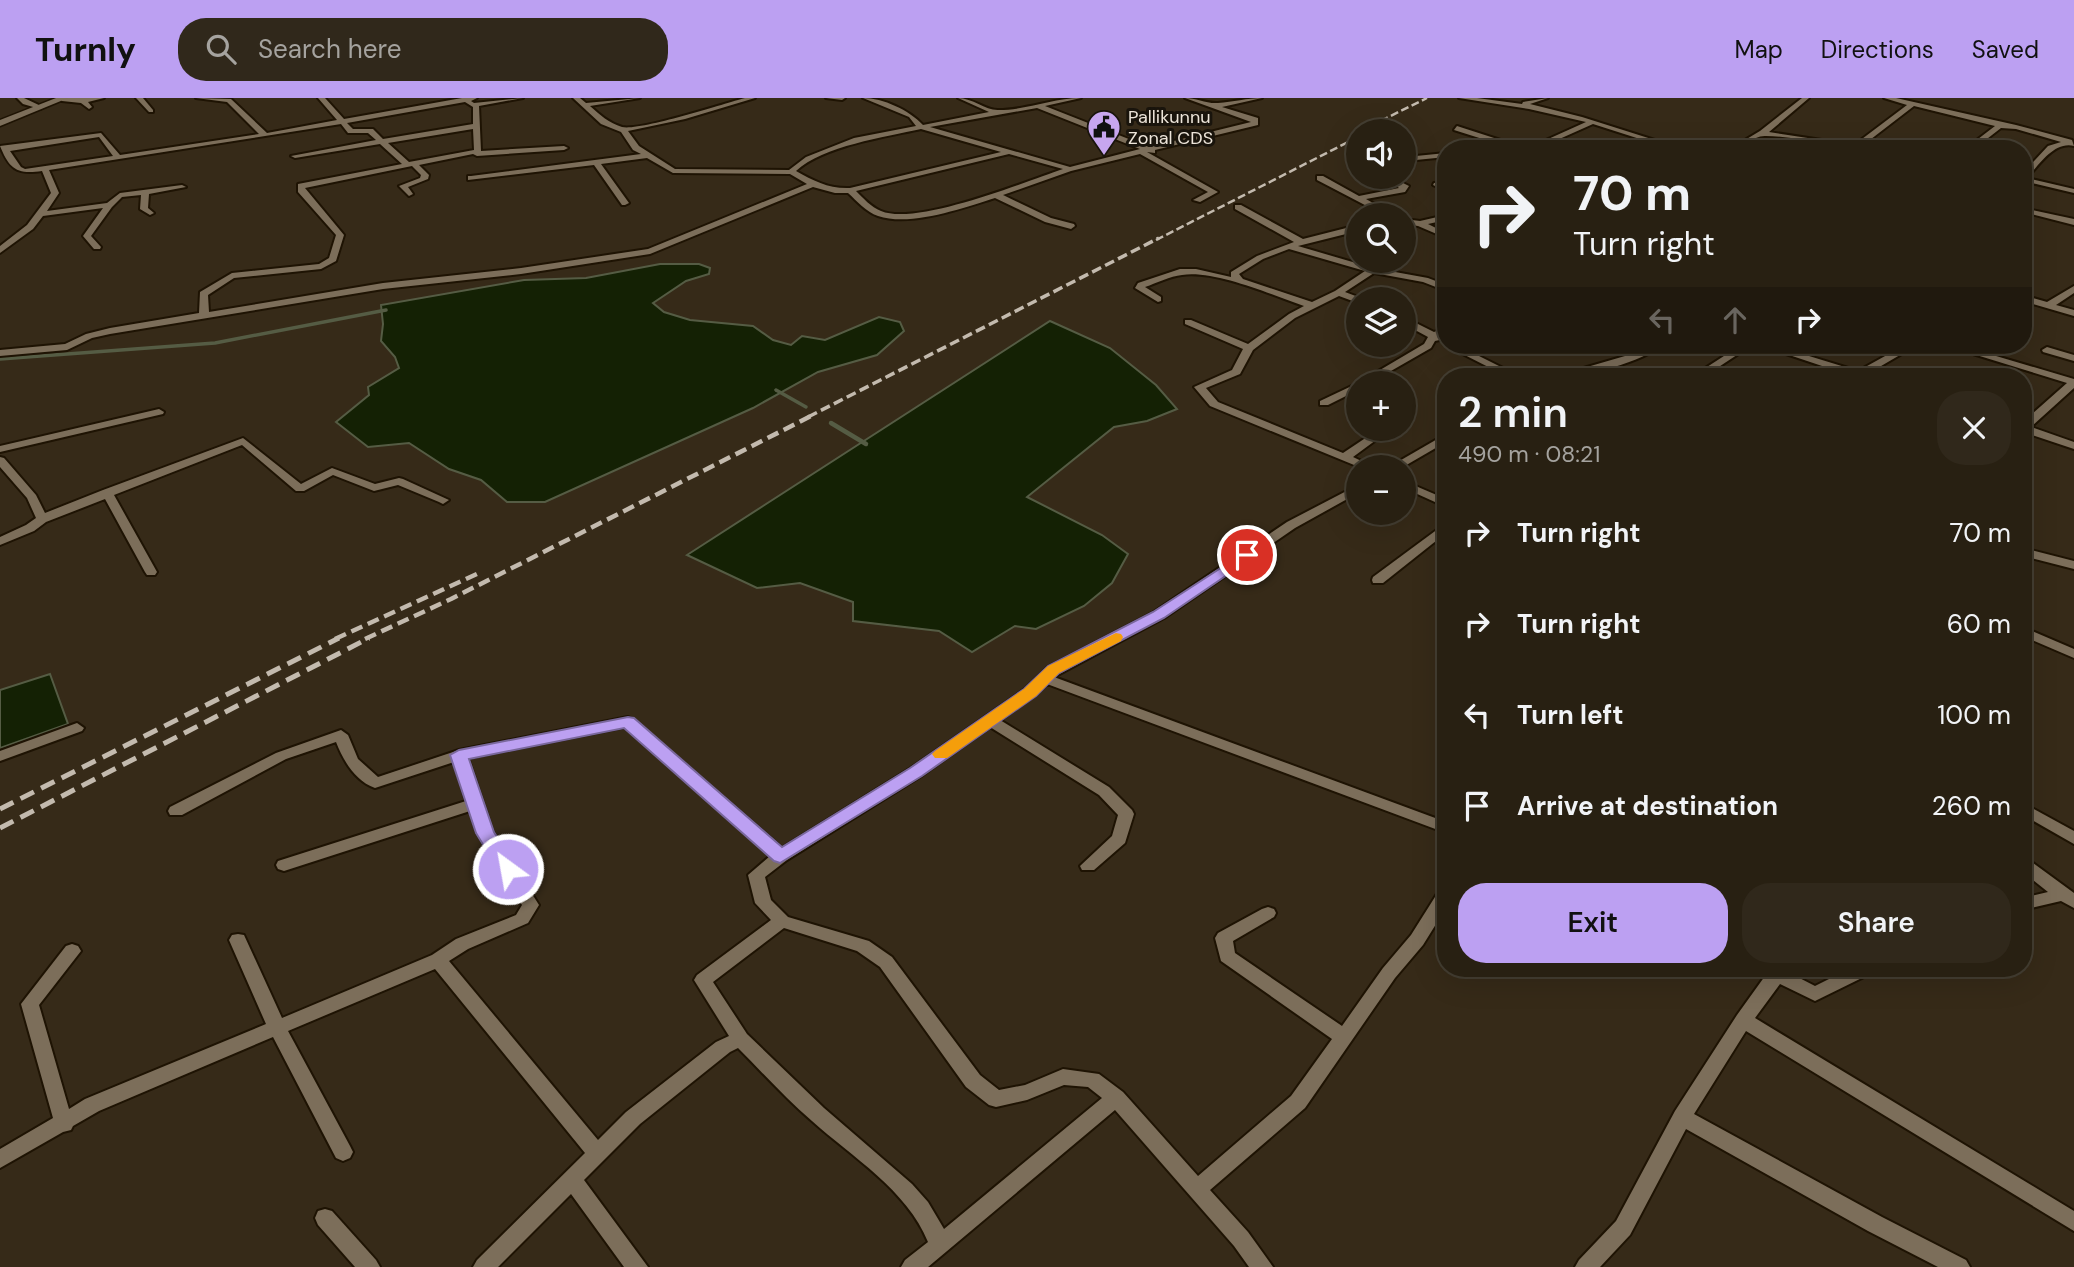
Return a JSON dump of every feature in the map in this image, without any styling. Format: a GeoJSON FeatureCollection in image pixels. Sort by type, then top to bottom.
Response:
{"type":"FeatureCollection","features":[{"type":"Feature","properties":{"kind":"main road"},"geometry":{"type":"LineString","coordinates":[[0,123],[63,98]]}},
{"type":"Feature","properties":{"kind":"street"},"geometry":{"type":"LineString","coordinates":[[20,98],[25,103],[40,107]]}},
{"type":"Feature","properties":{"kind":"street"},"geometry":{"type":"LineString","coordinates":[[63,98],[86,104],[101,98]]}},
{"type":"Feature","properties":{"kind":"street"},"geometry":{"type":"LineString","coordinates":[[139,98],[151,111]]}},
{"type":"Feature","properties":{"kind":"street"},"geometry":{"type":"LineString","coordinates":[[199,98],[229,100],[265,135]]}},
{"type":"Feature","properties":{"kind":"street"},"geometry":{"type":"LineString","coordinates":[[321,98],[351,131],[370,131],[425,175],[424,179],[402,186],[409,194]]}},
{"type":"Feature","properties":{"kind":"street"},"geometry":{"type":"LineString","coordinates":[[117,156],[101,135],[3,148],[19,170],[265,135],[471,101],[520,98]]}},
{"type":"Feature","properties":{"kind":"street"},"geometry":{"type":"LineString","coordinates":[[576,98],[604,122],[624,130],[683,118],[752,98]]}},
{"type":"Feature","properties":{"kind":"street"},"geometry":{"type":"LineString","coordinates":[[584,105],[637,98]]}},
{"type":"Feature","properties":{"kind":"street"},"geometry":{"type":"LineString","coordinates":[[829,98],[842,98]]}},
{"type":"Feature","properties":{"kind":"street"},"geometry":{"type":"LineString","coordinates":[[866,98],[911,117],[921,127],[1070,169]]}},
{"type":"Feature","properties":{"kind":"street"},"geometry":{"type":"LineString","coordinates":[[961,98],[994,112]]}},
{"type":"Feature","properties":{"kind":"street"},"geometry":{"type":"LineString","coordinates":[[792,172],[809,159],[857,140],[1078,98]]}},
{"type":"Feature","properties":{"kind":"street"},"geometry":{"type":"LineString","coordinates":[[850,190],[880,214],[898,216],[959,206],[1070,169],[1148,152],[1255,123],[1255,120],[1188,98]]}},
{"type":"Feature","properties":{"kind":"street"},"geometry":{"type":"LineString","coordinates":[[1214,106],[1259,98]]}},
{"type":"Feature","properties":{"kind":"street"},"geometry":{"type":"LineString","coordinates":[[1462,98],[1529,107],[1592,122],[1650,140]]}},
{"type":"Feature","properties":{"kind":"street"},"geometry":{"type":"LineString","coordinates":[[1529,107],[1525,103],[1545,98]]}},
{"type":"Feature","properties":{"kind":"street"},"geometry":{"type":"LineString","coordinates":[[1763,133],[1805,98]]}},
{"type":"Feature","properties":{"kind":"street"},"geometry":{"type":"LineString","coordinates":[[1887,98],[2072,142]]}},
{"type":"Feature","properties":{"kind":"street"},"geometry":{"type":"LineString","coordinates":[[471,101],[476,106],[477,153],[470,181],[646,156]]}},
{"type":"Feature","properties":{"kind":"street"},"geometry":{"type":"LineString","coordinates":[[1865,140],[1913,104]]}},
{"type":"Feature","properties":{"kind":"street"},"geometry":{"type":"LineString","coordinates":[[1036,105],[1148,152],[1214,192],[1197,200]]}},
{"type":"Feature","properties":{"kind":"street"},"geometry":{"type":"LineString","coordinates":[[1551,140],[1592,122]]}},
{"type":"Feature","properties":{"kind":"street"},"geometry":{"type":"LineString","coordinates":[[1980,140],[1999,125],[2006,126]]}},
{"type":"Feature","properties":{"kind":"street"},"geometry":{"type":"LineString","coordinates":[[295,156],[476,126]]}},
{"type":"Feature","properties":{"kind":"street"},"geometry":{"type":"LineString","coordinates":[[1457,128],[1491,140]]}},
{"type":"Feature","properties":{"kind":"street"},"geometry":{"type":"LineString","coordinates":[[624,130],[636,148],[673,171],[792,172],[813,184],[835,191],[850,190],[1009,152]]}},
{"type":"Feature","properties":{"kind":"street"},"geometry":{"type":"LineString","coordinates":[[1746,140],[1763,133],[1805,140]]}},
{"type":"Feature","properties":{"kind":"street"},"geometry":{"type":"LineString","coordinates":[[2032,168],[2051,148],[2072,142]]}},
{"type":"Feature","properties":{"kind":"street"},"geometry":{"type":"LineString","coordinates":[[204,316],[204,294],[232,276],[321,266],[333,259],[340,235],[301,190],[301,186],[477,153],[564,148]]}},
{"type":"Feature","properties":{"kind":"street"},"geometry":{"type":"LineString","coordinates":[[1416,158],[1437,156]]}},
{"type":"Feature","properties":{"kind":"street"},"geometry":{"type":"LineString","coordinates":[[596,163],[625,203]]}},
{"type":"Feature","properties":{"kind":"street"},"geometry":{"type":"LineString","coordinates":[[0,250],[30,228],[55,193],[49,185],[44,167]]}},
{"type":"Feature","properties":{"kind":"street"},"geometry":{"type":"LineString","coordinates":[[1320,177],[1368,203]]}},
{"type":"Feature","properties":{"kind":"street"},"geometry":{"type":"LineString","coordinates":[[2032,180],[2074,191]]}},
{"type":"Feature","properties":{"kind":"street"},"geometry":{"type":"LineString","coordinates":[[0,353],[67,347],[89,336],[110,331],[383,286],[521,271],[650,251],[813,184]]}},
{"type":"Feature","properties":{"kind":"street"},"geometry":{"type":"LineString","coordinates":[[97,247],[86,236],[120,195],[182,187]]}},
{"type":"Feature","properties":{"kind":"street"},"geometry":{"type":"LineString","coordinates":[[1359,198],[1403,189]]}},
{"type":"Feature","properties":{"kind":"street"},"geometry":{"type":"LineString","coordinates":[[145,192],[144,209],[150,213]]}},
{"type":"Feature","properties":{"kind":"street"},"geometry":{"type":"LineString","coordinates":[[996,195],[1048,220],[1071,226]]}},
{"type":"Feature","properties":{"kind":"street"},"geometry":{"type":"LineString","coordinates":[[41,214],[109,205]]}},
{"type":"Feature","properties":{"kind":"street"},"geometry":{"type":"LineString","coordinates":[[1238,207],[1303,243]]}},
{"type":"Feature","properties":{"kind":"street"},"geometry":{"type":"LineString","coordinates":[[2032,212],[2074,222]]}},
{"type":"Feature","properties":{"kind":"street"},"geometry":{"type":"LineString","coordinates":[[1420,224],[1437,219]]}},
{"type":"Feature","properties":{"kind":"street"},"geometry":{"type":"LineString","coordinates":[[1416,224],[1437,232]]}},
{"type":"Feature","properties":{"kind":"street"},"geometry":{"type":"LineString","coordinates":[[1240,281],[1234,274],[1245,265],[1291,247],[1346,231]]}},
{"type":"Feature","properties":{"kind":"street"},"geometry":{"type":"LineString","coordinates":[[1291,247],[1346,263]]}},
{"type":"Feature","properties":{"kind":"street"},"geometry":{"type":"LineString","coordinates":[[1158,299],[1140,288],[1141,285],[1180,272],[1196,272],[1240,281],[1310,305]]}},
{"type":"Feature","properties":{"kind":"street"},"geometry":{"type":"LineString","coordinates":[[1367,273],[1338,293],[1310,305],[1249,348],[1236,372],[1199,387],[1206,398],[1246,418],[1345,457],[1368,441]]}},
{"type":"Feature","properties":{"kind":"street"},"geometry":{"type":"LineString","coordinates":[[1389,273],[1425,279],[1437,284]]}},
{"type":"Feature","properties":{"kind":"street"},"geometry":{"type":"LineString","coordinates":[[1425,279],[1437,276]]}},
{"type":"Feature","properties":{"kind":"street"},"geometry":{"type":"LineString","coordinates":[[2049,305],[2074,289]]}},
{"type":"Feature","properties":{"kind":"street"},"geometry":{"type":"LineString","coordinates":[[1338,293],[1346,296]]}},
{"type":"Feature","properties":{"kind":"street"},"geometry":{"type":"LineString","coordinates":[[2032,300],[2074,313]]}},
{"type":"Feature","properties":{"kind":"street"},"geometry":{"type":"LineString","coordinates":[[1188,322],[1249,348]]}},
{"type":"Feature","properties":{"kind":"street"},"geometry":{"type":"LineString","coordinates":[[1416,327],[1437,338]]}},
{"type":"Feature","properties":{"kind":"street"},"geometry":{"type":"LineString","coordinates":[[1383,371],[1428,346],[1437,334]]}},
{"type":"Feature","properties":{"kind":"street"},"geometry":{"type":"LineString","coordinates":[[2047,350],[2074,358]]}},
{"type":"Feature","properties":{"kind":"street"},"geometry":{"type":"LineString","coordinates":[[1469,354],[1498,368]]}},
{"type":"Feature","properties":{"kind":"street"},"geometry":{"type":"LineString","coordinates":[[1630,354],[1634,356]]}},
{"type":"Feature","properties":{"kind":"street"},"geometry":{"type":"LineString","coordinates":[[1596,368],[1638,354]]}},
{"type":"Feature","properties":{"kind":"street"},"geometry":{"type":"LineString","coordinates":[[1711,368],[1733,354]]}},
{"type":"Feature","properties":{"kind":"street"},"geometry":{"type":"LineString","coordinates":[[1791,354],[1834,368]]}},
{"type":"Feature","properties":{"kind":"street"},"geometry":{"type":"LineString","coordinates":[[1871,368],[1894,354]]}},
{"type":"Feature","properties":{"kind":"street"},"geometry":{"type":"LineString","coordinates":[[1981,354],[2030,368]]}},
{"type":"Feature","properties":{"kind":"street"},"geometry":{"type":"LineString","coordinates":[[2032,369],[2072,380],[2032,419]]}},
{"type":"Feature","properties":{"kind":"street"},"geometry":{"type":"LineString","coordinates":[[1324,403],[1346,391]]}},
{"type":"Feature","properties":{"kind":"street"},"geometry":{"type":"LineString","coordinates":[[0,449],[159,412]]}},
{"type":"Feature","properties":{"kind":"street"},"geometry":{"type":"LineString","coordinates":[[2032,431],[2074,446]]}},
{"type":"Feature","properties":{"kind":"street"},"geometry":{"type":"LineString","coordinates":[[0,541],[30,528],[42,519],[107,492],[243,441],[300,489],[332,471],[374,488],[399,481],[443,500]]}},
{"type":"Feature","properties":{"kind":"street"},"geometry":{"type":"LineString","coordinates":[[1416,455],[1437,443]]}},
{"type":"Feature","properties":{"kind":"street"},"geometry":{"type":"LineString","coordinates":[[0,460],[32,497],[42,519]]}},
{"type":"Feature","properties":{"kind":"street"},"geometry":{"type":"LineString","coordinates":[[1416,490],[1437,500]]}},
{"type":"Feature","properties":{"kind":"street"},"geometry":{"type":"LineString","coordinates":[[107,492],[151,572]]}},
{"type":"Feature","properties":{"kind":"street"},"geometry":{"type":"LineString","coordinates":[[1262,1267],[1116,1098],[1092,1080],[1063,1077],[1027,1092],[996,1099],[973,1081],[886,962],[863,947],[782,921],[763,903],[757,875],[780,856],[916,772],[1030,692],[1053,670],[1159,615],[1291,525],[1346,495]]}},
{"type":"Feature","properties":{"kind":"street"},"geometry":{"type":"LineString","coordinates":[[1378,580],[1437,534]]}},
{"type":"Feature","properties":{"kind":"street"},"geometry":{"type":"LineString","coordinates":[[2032,554],[2074,565]]}},
{"type":"Feature","properties":{"kind":"street"},"geometry":{"type":"LineString","coordinates":[[2032,635],[2074,654]]}},
{"type":"Feature","properties":{"kind":"street"},"geometry":{"type":"LineString","coordinates":[[1044,678],[1437,825]]}},
{"type":"Feature","properties":{"kind":"street"},"geometry":{"type":"LineString","coordinates":[[990,720],[1104,791],[1126,814],[1119,839],[1088,866]]}},
{"type":"Feature","properties":{"kind":"street"},"geometry":{"type":"LineString","coordinates":[[176,811],[281,757],[341,735],[351,761],[375,783],[459,755],[628,722],[780,856]]}},
{"type":"Feature","properties":{"kind":"street"},"geometry":{"type":"LineString","coordinates":[[0,756],[77,729]]}},
{"type":"Feature","properties":{"kind":"street"},"geometry":{"type":"LineString","coordinates":[[0,1160],[92,1105],[438,960],[462,944],[522,919],[531,905],[485,833],[459,755]]}},
{"type":"Feature","properties":{"kind":"street"},"geometry":{"type":"LineString","coordinates":[[284,864],[476,803]]}},
{"type":"Feature","properties":{"kind":"street"},"geometry":{"type":"LineString","coordinates":[[2032,813],[2074,838]]}},
{"type":"Feature","properties":{"kind":"street"},"geometry":{"type":"LineString","coordinates":[[2032,871],[2068,898]]}},
{"type":"Feature","properties":{"kind":"street"},"geometry":{"type":"LineString","coordinates":[[2032,903],[2068,898]]}},
{"type":"Feature","properties":{"kind":"street"},"geometry":{"type":"LineString","coordinates":[[1197,1189],[1297,1102],[1390,973],[1418,940],[1437,908]]}},
{"type":"Feature","properties":{"kind":"street"},"geometry":{"type":"LineString","coordinates":[[1268,913],[1224,939],[1227,956],[1345,1038]]}},
{"type":"Feature","properties":{"kind":"street"},"geometry":{"type":"LineString","coordinates":[[782,921],[703,980],[741,1039],[815,1112],[890,1175],[935,1227],[940,1245]]}},
{"type":"Feature","properties":{"kind":"street"},"geometry":{"type":"LineString","coordinates":[[238,940],[276,1028],[343,1152]]}},
{"type":"Feature","properties":{"kind":"street"},"geometry":{"type":"LineString","coordinates":[[64,1124],[30,1003],[72,951]]}},
{"type":"Feature","properties":{"kind":"street"},"geometry":{"type":"LineString","coordinates":[[438,960],[597,1154]]}},
{"type":"Feature","properties":{"kind":"street"},"geometry":{"type":"LineString","coordinates":[[1586,1267],[1623,1228],[1682,1117],[1768,977]]}},
{"type":"Feature","properties":{"kind":"street"},"geometry":{"type":"LineString","coordinates":[[1782,977],[1815,994],[1848,977]]}},
{"type":"Feature","properties":{"kind":"street"},"geometry":{"type":"LineString","coordinates":[[1743,1020],[2074,1222]]}},
{"type":"Feature","properties":{"kind":"street"},"geometry":{"type":"LineString","coordinates":[[484,1267],[634,1118],[723,1047],[741,1039]]}},
{"type":"Feature","properties":{"kind":"street"},"geometry":{"type":"LineString","coordinates":[[912,1267],[1116,1098]]}},
{"type":"Feature","properties":{"kind":"street"},"geometry":{"type":"LineString","coordinates":[[1682,1117],[1875,1224],[1959,1267]]}},
{"type":"Feature","properties":{"kind":"street"},"geometry":{"type":"LineString","coordinates":[[572,1179],[638,1267]]}},
{"type":"Feature","properties":{"kind":"street"},"geometry":{"type":"LineString","coordinates":[[325,1218],[369,1267]]}},
{"type":"Feature","properties":{"kind":"shaded area"},"geometry":{"type":"Polygon","coordinates":[[[660,264],[699,264],[710,268],[709,274],[686,281],[653,303],[664,312],[690,320],[753,326],[773,340],[791,345],[802,336],[825,340],[879,317],[900,322],[904,331],[877,355],[818,372],[753,408],[545,502],[507,502],[481,480],[449,469],[409,443],[368,447],[336,422],[369,395],[368,387],[399,368],[395,357],[381,341],[381,305],[524,280],[586,278],[660,264]]]}},
{"type":"Feature","properties":{"kind":"shaded area"},"geometry":{"type":"Polygon","coordinates":[[[1050,321],[1110,348],[1156,385],[1177,409],[1147,421],[1114,427],[1027,497],[1102,535],[1128,554],[1112,583],[1084,606],[1036,629],[1015,626],[972,652],[939,631],[853,621],[853,602],[800,583],[757,588],[687,555],[1050,321]]]}},
{"type":"Feature","properties":{"kind":"shaded area"},"geometry":{"type":"Polygon","coordinates":[[[50,674],[68,724],[0,748],[0,690],[50,674]]]}},
{"type":"Feature","properties":{"kind":"waterway"},"geometry":{"type":"LineString","coordinates":[[0,359],[215,343],[386,310]]}},
{"type":"Feature","properties":{"kind":"waterway"},"geometry":{"type":"LineString","coordinates":[[776,390],[806,407]]}},
{"type":"Feature","properties":{"kind":"waterway"},"geometry":{"type":"LineString","coordinates":[[831,423],[866,444]]}},
{"type":"Feature","properties":{"kind":"railway"},"geometry":{"type":"LineString","coordinates":[[1384,119],[1427,98]]}},
{"type":"Feature","properties":{"kind":"railway"},"geometry":{"type":"LineString","coordinates":[[1156,240],[1346,143]]}},
{"type":"Feature","properties":{"kind":"railway"},"geometry":{"type":"LineString","coordinates":[[808,417],[1159,238]]}},
{"type":"Feature","properties":{"kind":"railway"},"geometry":{"type":"LineString","coordinates":[[365,639],[451,599],[811,416]]}},
{"type":"Feature","properties":{"kind":"railway"},"geometry":{"type":"LineString","coordinates":[[335,639],[477,574]]}},
{"type":"Feature","properties":{"kind":"railway"},"geometry":{"type":"LineString","coordinates":[[0,809],[339,638]]}},
{"type":"Feature","properties":{"kind":"railway"},"geometry":{"type":"LineString","coordinates":[[0,828],[369,638]]}},
{"type":"Feature","properties":{"kind":"slow traffic"},"geometry":{"type":"LineString","coordinates":[[941,754],[1030,692],[1053,670],[1116,637]]}},
{"type":"Feature","properties":{"kind":"place","name":"Pallikunnu Zonal CDS"},"geometry":{"type":"Point","coordinates":[1104,157]}},
{"type":"Feature","properties":{"kind":"route"},"geometry":{"type":"LineString","coordinates":[[508,869],[485,833],[459,755],[628,722],[780,856],[916,772],[1030,692],[1053,670],[1159,615],[1247,555]]}}]}
